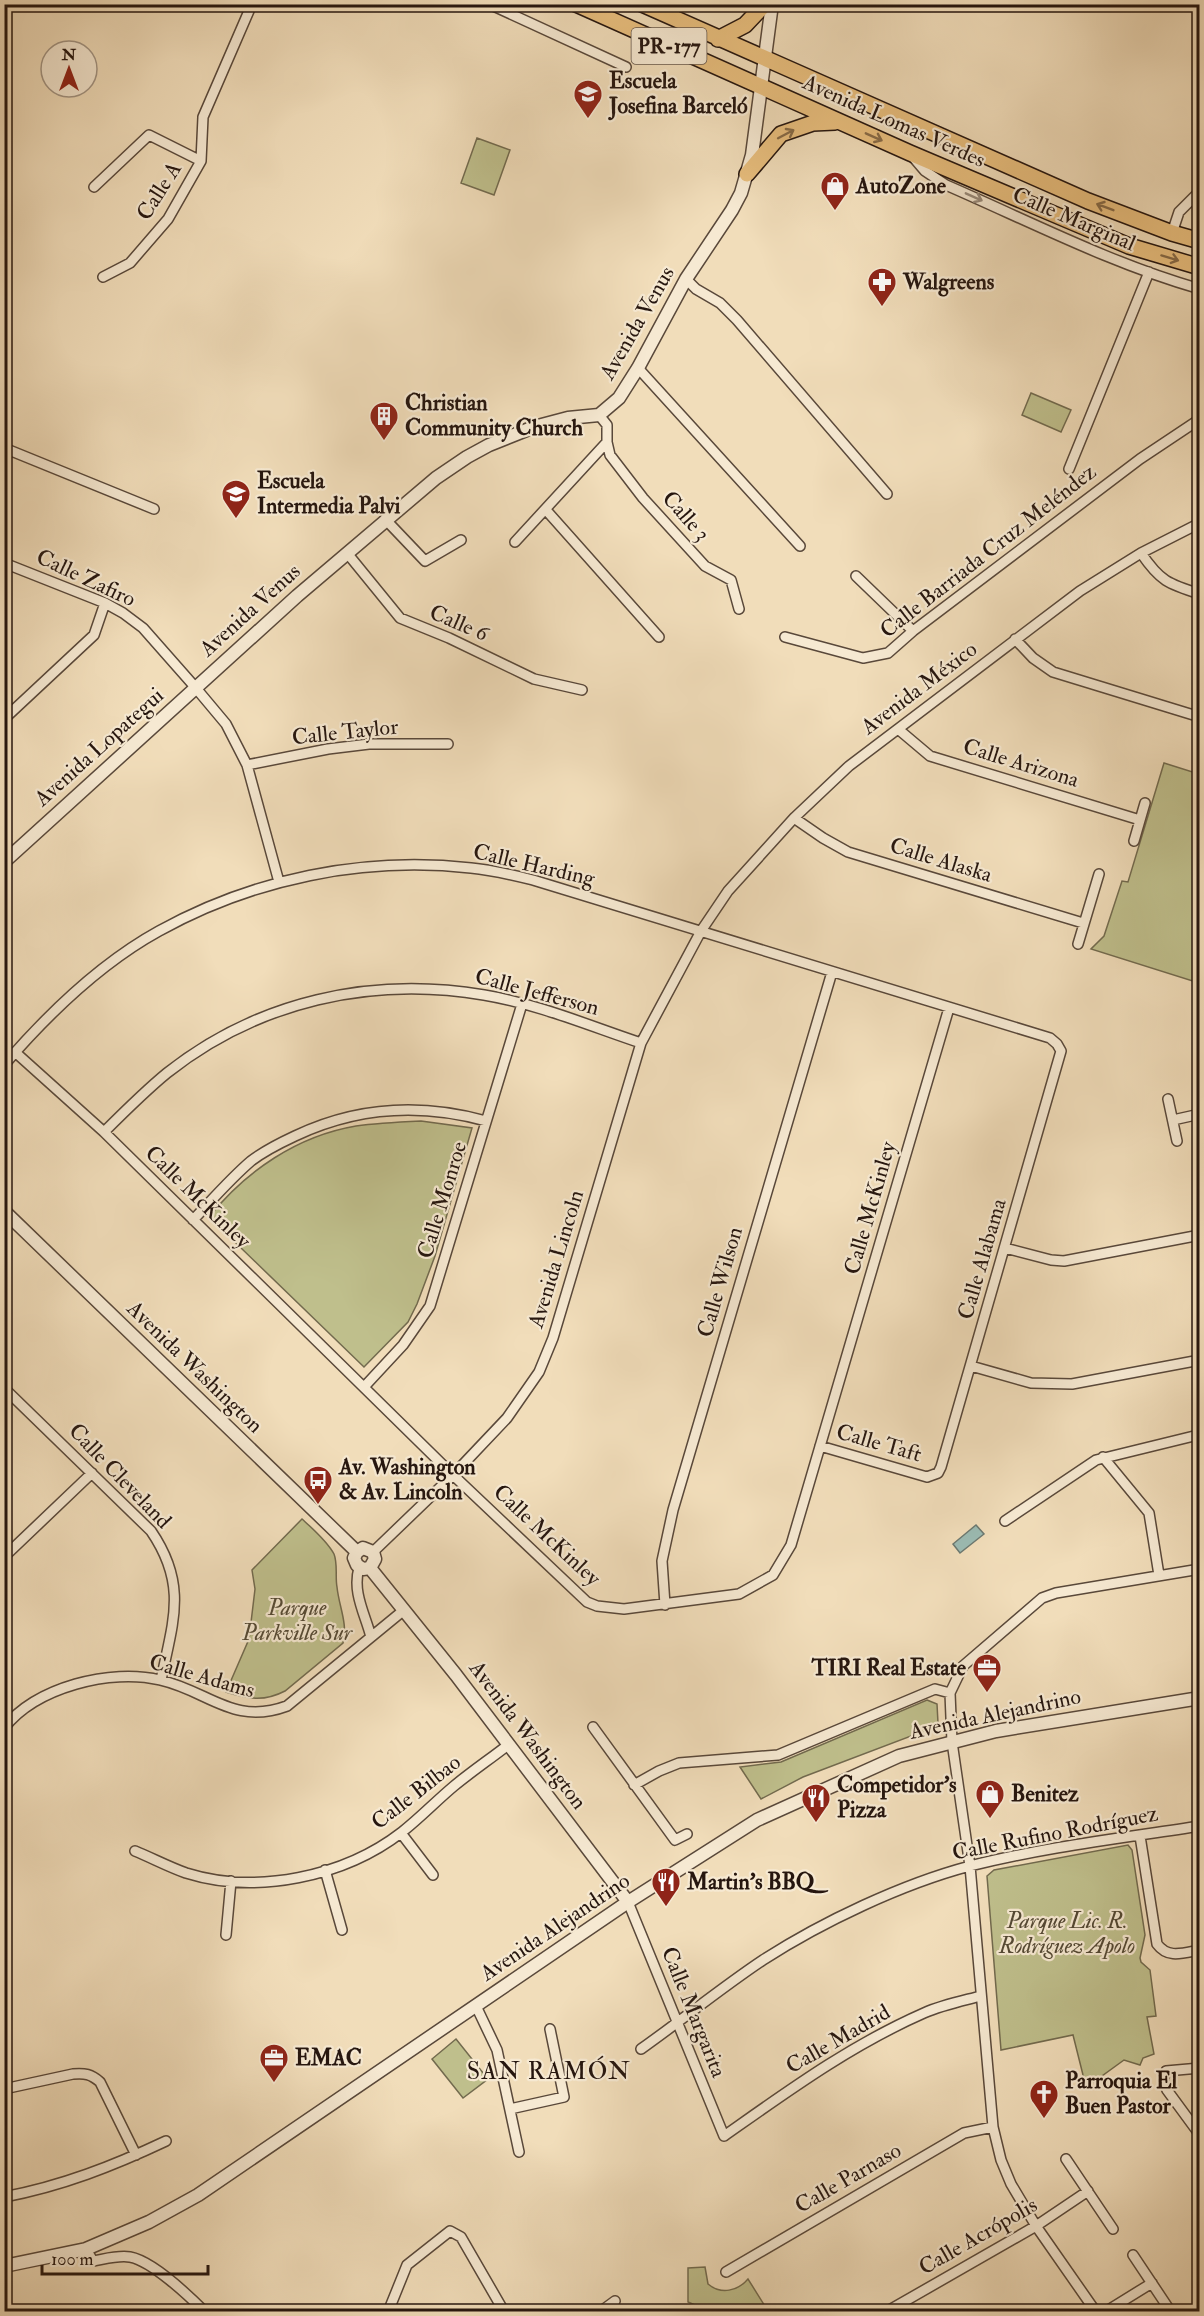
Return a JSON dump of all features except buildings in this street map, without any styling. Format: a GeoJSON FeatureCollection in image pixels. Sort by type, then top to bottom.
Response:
{"type":"FeatureCollection","features":[{"type":"Feature","properties":{"kind":"main road","name":"Avenida Lomas Verdes"},"geometry":{"type":"LineString","coordinates":[[576,4],[910,153],[1130,246],[1200,267]]}},
{"type":"Feature","properties":{"kind":"main road","name":"Avenida Lomas Verdes"},"geometry":{"type":"LineString","coordinates":[[642,4],[1018,171],[1172,233],[1200,241]]}},
{"type":"Feature","properties":{"kind":"main road"},"geometry":{"type":"LineString","coordinates":[[718,39],[745,25],[765,4]]}},
{"type":"Feature","properties":{"kind":"main road"},"geometry":{"type":"LineString","coordinates":[[747,174],[781,134],[813,123],[840,122]]}},
{"type":"Feature","properties":{"kind":"street","name":"Calle A"},"geometry":{"type":"LineString","coordinates":[[103,277],[130,263],[168,219],[201,161],[203,117],[252,4]]}},
{"type":"Feature","properties":{"kind":"street"},"geometry":{"type":"LineString","coordinates":[[489,4],[626,67]]}},
{"type":"Feature","properties":{"kind":"street","name":"Avenida Venus"},"geometry":{"type":"LineString","coordinates":[[195,687],[385,519],[436,478],[489,444],[534,427],[568,418],[600,415],[619,398],[638,368],[686,279],[732,210],[747,174],[752,155],[766,59],[771,4]]}},
{"type":"Feature","properties":{"kind":"street"},"geometry":{"type":"LineString","coordinates":[[94,187],[150,135],[201,161]]}},
{"type":"Feature","properties":{"kind":"street","name":"Calle Marginal"},"geometry":{"type":"LineString","coordinates":[[910,153],[925,171],[946,185],[1098,252],[1200,289]]}},
{"type":"Feature","properties":{"kind":"street"},"geometry":{"type":"LineString","coordinates":[[1172,233],[1179,212],[1200,191]]}},
{"type":"Feature","properties":{"kind":"street"},"geometry":{"type":"LineString","coordinates":[[1069,470],[1149,272]]}},
{"type":"Feature","properties":{"kind":"street"},"geometry":{"type":"LineString","coordinates":[[686,279],[696,289],[720,303],[737,320],[887,494]]}},
{"type":"Feature","properties":{"kind":"street"},"geometry":{"type":"LineString","coordinates":[[638,368],[800,546]]}},
{"type":"Feature","properties":{"kind":"street","name":"Calle 3"},"geometry":{"type":"LineString","coordinates":[[600,415],[607,425],[610,455],[643,498],[705,566],[731,580],[739,609]]}},
{"type":"Feature","properties":{"kind":"street","name":"Calle Barriada Cruz Meléndez"},"geometry":{"type":"LineString","coordinates":[[785,638],[863,658],[888,654],[913,631],[1140,459],[1200,419]]}},
{"type":"Feature","properties":{"kind":"street"},"geometry":{"type":"LineString","coordinates":[[515,542],[607,442]]}},
{"type":"Feature","properties":{"kind":"street"},"geometry":{"type":"LineString","coordinates":[[4,448],[154,509]]}},
{"type":"Feature","properties":{"kind":"street"},"geometry":{"type":"LineString","coordinates":[[546,510],[659,637]]}},
{"type":"Feature","properties":{"kind":"street"},"geometry":{"type":"LineString","coordinates":[[385,519],[425,561],[461,540]]}},
{"type":"Feature","properties":{"kind":"street","name":"Avenida México"},"geometry":{"type":"LineString","coordinates":[[701,931],[728,891],[754,860],[849,766],[1080,591],[1142,553],[1200,523]]}},
{"type":"Feature","properties":{"kind":"street","name":"Calle 6"},"geometry":{"type":"LineString","coordinates":[[346,553],[400,618],[449,638],[534,679],[582,690]]}},
{"type":"Feature","properties":{"kind":"street"},"geometry":{"type":"LineString","coordinates":[[1142,553],[1154,572],[1170,585],[1200,594]]}},
{"type":"Feature","properties":{"kind":"street","name":"Calle Zafiro"},"geometry":{"type":"LineString","coordinates":[[4,563],[105,603],[123,613],[143,628],[195,687],[226,724],[247,765],[279,882]]}},
{"type":"Feature","properties":{"kind":"street"},"geometry":{"type":"LineString","coordinates":[[856,576],[913,631]]}},
{"type":"Feature","properties":{"kind":"street"},"geometry":{"type":"LineString","coordinates":[[4,719],[94,635],[105,603]]}},
{"type":"Feature","properties":{"kind":"street"},"geometry":{"type":"LineString","coordinates":[[1016,639],[1033,658],[1053,672],[1200,717]]}},
{"type":"Feature","properties":{"kind":"street","name":"Avenida Lopategui"},"geometry":{"type":"LineString","coordinates":[[4,862],[195,687]]}},
{"type":"Feature","properties":{"kind":"street","name":"Calle Arizona"},"geometry":{"type":"LineString","coordinates":[[898,729],[930,756],[1140,820]]}},
{"type":"Feature","properties":{"kind":"street","name":"Calle Taylor"},"geometry":{"type":"LineString","coordinates":[[247,765],[328,749],[369,744],[448,744]]}},
{"type":"Feature","properties":{"kind":"street"},"geometry":{"type":"LineString","coordinates":[[1134,841],[1145,803]]}},
{"type":"Feature","properties":{"kind":"street","name":"Calle Alaska"},"geometry":{"type":"LineString","coordinates":[[794,818],[848,852],[1083,923]]}},
{"type":"Feature","properties":{"kind":"street","name":"Calle Harding"},"geometry":{"type":"LineString","coordinates":[[4,1065],[36,1028],[88,981],[158,932],[224,901],[279,882],[343,869],[401,866],[470,868],[533,880],[1050,1038],[1057,1044]]}},
{"type":"Feature","properties":{"kind":"street"},"geometry":{"type":"LineString","coordinates":[[1078,944],[1099,874]]}},
{"type":"Feature","properties":{"kind":"street","name":"Avenida Lincoln"},"geometry":{"type":"LineString","coordinates":[[373,1552],[507,1419],[539,1372],[553,1338],[641,1043],[701,931]]}},
{"type":"Feature","properties":{"kind":"street","name":"Calle Wilson"},"geometry":{"type":"LineString","coordinates":[[664,1605],[662,1561],[673,1510],[832,972]]}},
{"type":"Feature","properties":{"kind":"street","name":"Calle Jefferson"},"geometry":{"type":"LineString","coordinates":[[104,1132],[161,1079],[192,1055],[248,1023],[325,998],[390,988],[456,991],[486,995],[522,1004],[641,1043]]}},
{"type":"Feature","properties":{"kind":"street","name":"Calle Monroe"},"geometry":{"type":"LineString","coordinates":[[364,1387],[403,1345],[430,1306],[522,1004]]}},
{"type":"Feature","properties":{"kind":"street","name":"Calle McKinley"},"geometry":{"type":"LineString","coordinates":[[15,1052],[104,1132],[453,1475],[587,1602],[597,1606],[624,1609],[740,1594],[773,1575],[791,1545],[949,1008]]}},
{"type":"Feature","properties":{"kind":"street","name":"Calle Alabama"},"geometry":{"type":"LineString","coordinates":[[927,1477],[938,1473],[941,1467],[1061,1051],[1057,1044]]}},
{"type":"Feature","properties":{"kind":"street"},"geometry":{"type":"LineString","coordinates":[[1168,1099],[1177,1141]]}},
{"type":"Feature","properties":{"kind":"street"},"geometry":{"type":"LineString","coordinates":[[193,1220],[252,1161],[275,1145],[329,1121],[389,1109],[446,1112],[486,1121]]}},
{"type":"Feature","properties":{"kind":"street"},"geometry":{"type":"LineString","coordinates":[[1173,1120],[1200,1114]]}},
{"type":"Feature","properties":{"kind":"street","name":"Avenida Washington"},"geometry":{"type":"LineString","coordinates":[[4,1211],[357,1552]]}},
{"type":"Feature","properties":{"kind":"street"},"geometry":{"type":"LineString","coordinates":[[1005,1248],[1064,1261],[1200,1235]]}},
{"type":"Feature","properties":{"kind":"street"},"geometry":{"type":"LineString","coordinates":[[971,1366],[1031,1383],[1072,1384],[1200,1359]]}},
{"type":"Feature","properties":{"kind":"street","name":"Calle Cleveland"},"geometry":{"type":"LineString","coordinates":[[4,1388],[151,1531],[166,1556],[171,1569],[176,1604],[161,1680]]}},
{"type":"Feature","properties":{"kind":"street"},"geometry":{"type":"LineString","coordinates":[[1005,1521],[1096,1460],[1194,1436]]}},
{"type":"Feature","properties":{"kind":"street","name":"Calle Taft"},"geometry":{"type":"LineString","coordinates":[[820,1446],[927,1477]]}},
{"type":"Feature","properties":{"kind":"street"},"geometry":{"type":"LineString","coordinates":[[1103,1457],[1149,1513],[1159,1575]]}},
{"type":"Feature","properties":{"kind":"street"},"geometry":{"type":"LineString","coordinates":[[4,1557],[92,1473]]}},
{"type":"Feature","properties":{"kind":"street"},"geometry":{"type":"LineString","coordinates":[[365,1568],[354,1558],[363,1548],[373,1552],[375,1559],[365,1568],[356,1584],[371,1637]]}},
{"type":"Feature","properties":{"kind":"street","name":"Avenida Washington"},"geometry":{"type":"LineString","coordinates":[[365,1568],[404,1610],[628,1902]]}},
{"type":"Feature","properties":{"kind":"street"},"geometry":{"type":"LineString","coordinates":[[1096,2312],[1036,2226],[1005,2173],[993,2127],[970,1866],[952,1742],[950,1693],[955,1679],[967,1661],[1042,1598],[1056,1593],[1200,1569]]}},
{"type":"Feature","properties":{"kind":"street","name":"Calle Adams"},"geometry":{"type":"LineString","coordinates":[[4,1728],[24,1709],[63,1688],[89,1681],[120,1677],[161,1680],[235,1710],[261,1713],[275,1710],[287,1706],[404,1610]]}},
{"type":"Feature","properties":{"kind":"street"},"geometry":{"type":"LineString","coordinates":[[634,1785],[679,1763],[778,1755],[935,1689],[950,1693]]}},
{"type":"Feature","properties":{"kind":"street","name":"Avenida Alejandrino"},"geometry":{"type":"LineString","coordinates":[[4,2266],[86,2249],[149,2222],[198,2195],[628,1902],[757,1820],[899,1756],[1037,1723],[1200,1698]]}},
{"type":"Feature","properties":{"kind":"street"},"geometry":{"type":"LineString","coordinates":[[593,1727],[675,1840],[687,1834]]}},
{"type":"Feature","properties":{"kind":"street","name":"Calle Bilbao"},"geometry":{"type":"LineString","coordinates":[[135,1851],[185,1872],[231,1881],[285,1880],[325,1870],[351,1861],[401,1833],[456,1785],[508,1745]]}},
{"type":"Feature","properties":{"kind":"street","name":"Calle Rufino Rodríguez"},"geometry":{"type":"LineString","coordinates":[[641,2049],[763,1960],[803,1937],[895,1893],[970,1866],[1054,1849],[1200,1826]]}},
{"type":"Feature","properties":{"kind":"street"},"geometry":{"type":"LineString","coordinates":[[401,1833],[433,1875]]}},
{"type":"Feature","properties":{"kind":"street"},"geometry":{"type":"LineString","coordinates":[[1140,1836],[1157,1944],[1165,1952],[1176,1954],[1200,1950]]}},
{"type":"Feature","properties":{"kind":"street"},"geometry":{"type":"LineString","coordinates":[[325,1870],[342,1930]]}},
{"type":"Feature","properties":{"kind":"street"},"geometry":{"type":"LineString","coordinates":[[226,1935],[231,1881]]}},
{"type":"Feature","properties":{"kind":"street","name":"Calle Margarita"},"geometry":{"type":"LineString","coordinates":[[628,1902],[724,2136]]}},
{"type":"Feature","properties":{"kind":"street","name":"Calle Madrid"},"geometry":{"type":"LineString","coordinates":[[724,2136],[810,2075],[869,2040],[926,2012],[981,1996]]}},
{"type":"Feature","properties":{"kind":"street"},"geometry":{"type":"LineString","coordinates":[[476,2006],[497,2050],[519,2152]]}},
{"type":"Feature","properties":{"kind":"street"},"geometry":{"type":"LineString","coordinates":[[510,2109],[564,2097],[550,2029]]}},
{"type":"Feature","properties":{"kind":"street"},"geometry":{"type":"LineString","coordinates":[[1200,2068],[1166,2071],[1163,2080],[1167,2090],[1200,2135]]}},
{"type":"Feature","properties":{"kind":"street"},"geometry":{"type":"LineString","coordinates":[[4,2089],[73,2074],[84,2073],[93,2076],[100,2082],[136,2155]]}},
{"type":"Feature","properties":{"kind":"street","name":"Calle Parnaso"},"geometry":{"type":"LineString","coordinates":[[726,2272],[964,2133],[993,2127]]}},
{"type":"Feature","properties":{"kind":"street"},"geometry":{"type":"LineString","coordinates":[[4,2197],[42,2190],[90,2175],[166,2141]]}},
{"type":"Feature","properties":{"kind":"street"},"geometry":{"type":"LineString","coordinates":[[1066,2159],[1113,2229]]}},
{"type":"Feature","properties":{"kind":"street","name":"Calle Acrópolis"},"geometry":{"type":"LineString","coordinates":[[886,2312],[1036,2226],[1088,2191]]}},
{"type":"Feature","properties":{"kind":"street"},"geometry":{"type":"LineString","coordinates":[[388,2312],[407,2265],[450,2232],[461,2237],[502,2308]]}},
{"type":"Feature","properties":{"kind":"street"},"geometry":{"type":"LineString","coordinates":[[86,2249],[93,2261],[126,2257],[141,2262],[174,2284],[205,2312]]}},
{"type":"Feature","properties":{"kind":"street"},"geometry":{"type":"LineString","coordinates":[[1133,2255],[1171,2312]]}},
{"type":"Feature","properties":{"kind":"street"},"geometry":{"type":"LineString","coordinates":[[1106,2312],[1152,2283]]}},
{"type":"Feature","properties":{"kind":"street"},"geometry":{"type":"LineString","coordinates":[[600,2312],[615,2301]]}},
{"type":"Feature","properties":{"kind":"green space"},"geometry":{"type":"Polygon","coordinates":[[[477,138],[510,150],[494,195],[461,183],[477,138]]]}},
{"type":"Feature","properties":{"kind":"green space"},"geometry":{"type":"Polygon","coordinates":[[[1031,393],[1071,410],[1061,432],[1022,415],[1031,393]]]}},
{"type":"Feature","properties":{"kind":"green space"},"geometry":{"type":"Polygon","coordinates":[[[1164,763],[1199,774],[1199,983],[1091,949],[1104,936],[1122,881],[1128,882],[1164,763]]]}},
{"type":"Feature","properties":{"kind":"green space"},"geometry":{"type":"Polygon","coordinates":[[[421,1121],[472,1128],[435,1256],[417,1304],[408,1322],[364,1367],[209,1217],[239,1185],[274,1158],[293,1147],[334,1131],[356,1126],[421,1121]]]}},
{"type":"Feature","properties":{"kind":"green space","name":"Parque Parkville Sur"},"geometry":{"type":"Polygon","coordinates":[[[302,1519],[324,1540],[334,1554],[336,1583],[344,1622],[343,1643],[285,1691],[263,1698],[226,1692],[249,1639],[255,1589],[252,1570],[302,1519]]]}},
{"type":"Feature","properties":{"kind":"green space"},"geometry":{"type":"Polygon","coordinates":[[[927,1700],[937,1704],[938,1723],[935,1727],[803,1777],[761,1799],[740,1767],[781,1762],[927,1700]]]}},
{"type":"Feature","properties":{"kind":"green space","name":"Parque Lic. R. Rodríguez Apolo"},"geometry":{"type":"Polygon","coordinates":[[[1128,1845],[1132,1850],[1145,1935],[1140,1958],[1150,1970],[1156,2016],[1147,2017],[1154,2054],[1143,2058],[1140,2065],[1124,2060],[1088,2086],[1073,2035],[1001,2050],[987,1876],[994,1870],[1128,1845]]]}},
{"type":"Feature","properties":{"kind":"green space"},"geometry":{"type":"Polygon","coordinates":[[[456,2039],[488,2079],[463,2098],[432,2059],[456,2039]]]}},
{"type":"Feature","properties":{"kind":"green space"},"geometry":{"type":"Polygon","coordinates":[[[705,2267],[708,2284],[718,2290],[734,2289],[748,2279],[768,2311],[709,2311],[688,2302],[688,2268],[705,2267]]]}},
{"type":"Feature","properties":{"kind":"water"},"geometry":{"type":"Polygon","coordinates":[[[976,1525],[984,1534],[960,1553],[953,1544],[976,1525]]]}},
{"type":"Feature","properties":{"kind":"place","name":"Escuela Josefina Barceló"},"geometry":{"type":"Point","coordinates":[588,120]}},
{"type":"Feature","properties":{"kind":"place","name":"AutoZone"},"geometry":{"type":"Point","coordinates":[835,212]}},
{"type":"Feature","properties":{"kind":"place","name":"Walgreens"},"geometry":{"type":"Point","coordinates":[882,308]}},
{"type":"Feature","properties":{"kind":"place","name":"Christian Community Church"},"geometry":{"type":"Point","coordinates":[384,442]}},
{"type":"Feature","properties":{"kind":"place","name":"Escuela Intermedia Palvi"},"geometry":{"type":"Point","coordinates":[236,520]}},
{"type":"Feature","properties":{"kind":"place","name":"Av. Washington & Av. Lincoln"},"geometry":{"type":"Point","coordinates":[318,1506]}},
{"type":"Feature","properties":{"kind":"place","name":"TIRI Real Estate"},"geometry":{"type":"Point","coordinates":[987,1694]}},
{"type":"Feature","properties":{"kind":"place","name":"Benitez"},"geometry":{"type":"Point","coordinates":[990,1820]}},
{"type":"Feature","properties":{"kind":"place","name":"Competidor's Pizza"},"geometry":{"type":"Point","coordinates":[816,1824]}},
{"type":"Feature","properties":{"kind":"place","name":"Martin's BBQ"},"geometry":{"type":"Point","coordinates":[666,1908]}},
{"type":"Feature","properties":{"kind":"place","name":"EMAC"},"geometry":{"type":"Point","coordinates":[274,2084]}},
{"type":"Feature","properties":{"kind":"place","name":"Parroquia El Buen Pastor"},"geometry":{"type":"Point","coordinates":[1044,2120]}},
{"type":"Feature","properties":{"kind":"district","name":"SAN RAMÓN"},"geometry":{"type":"Point","coordinates":[549,2071]}}]}
